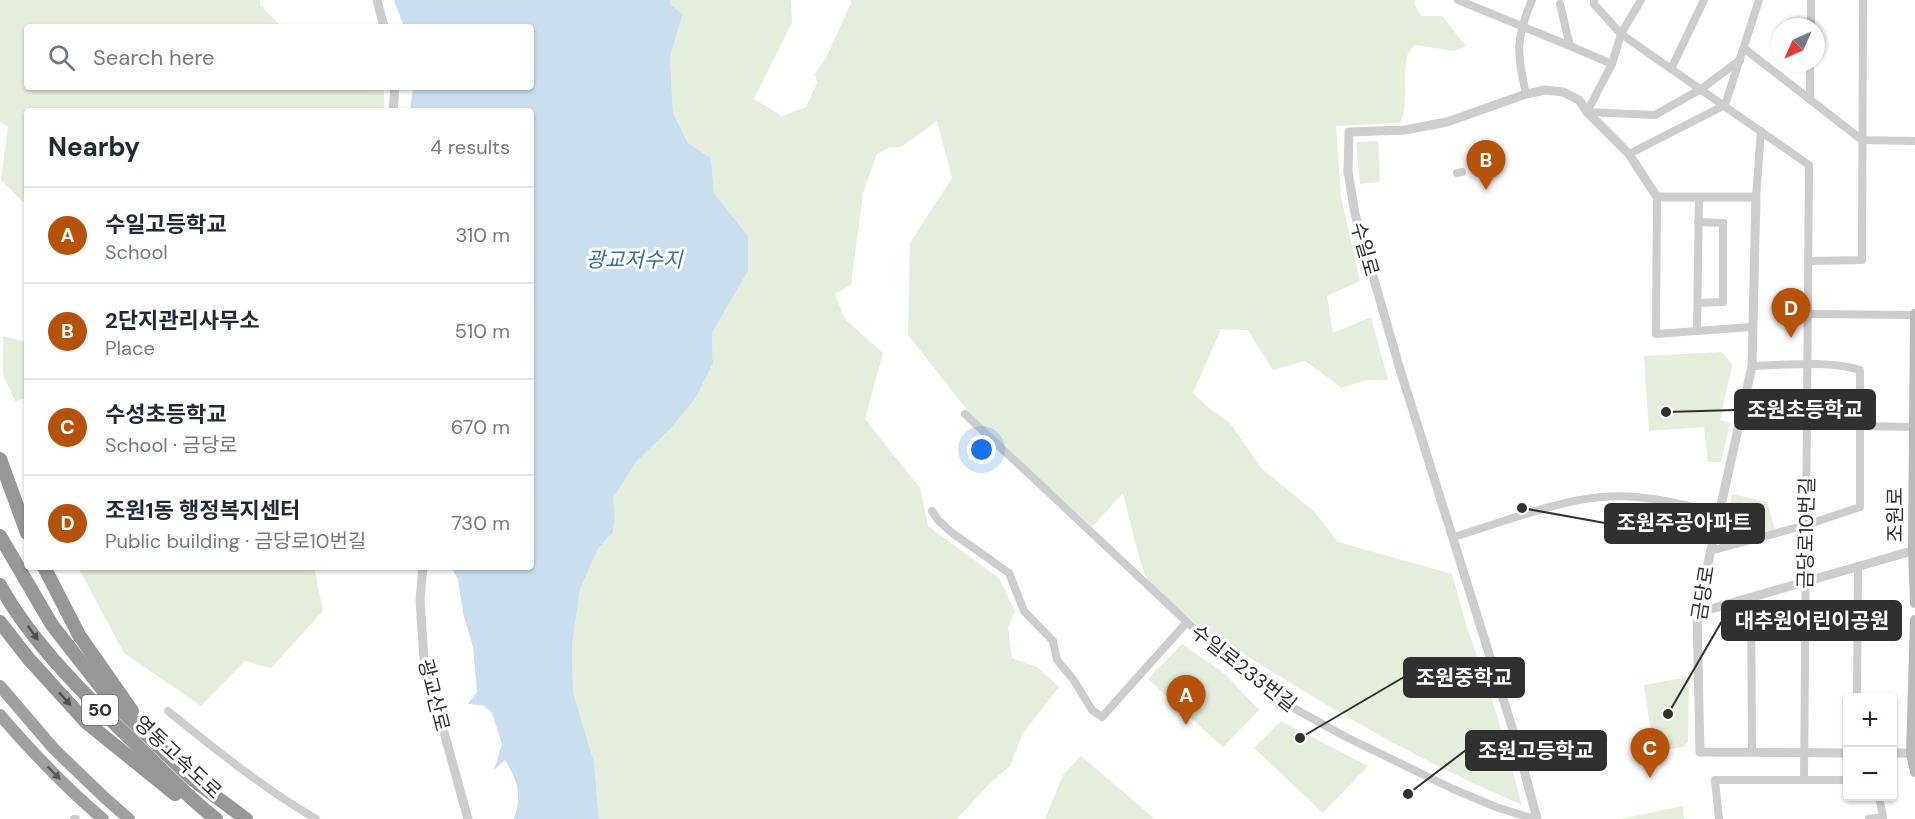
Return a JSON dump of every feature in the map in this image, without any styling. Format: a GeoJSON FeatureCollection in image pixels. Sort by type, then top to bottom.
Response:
{"type":"FeatureCollection","features":[{"type":"Feature","properties":{"kind":"highway"},"geometry":{"type":"LineString","coordinates":[[0,459],[24,525]]}},
{"type":"Feature","properties":{"kind":"highway","name":"영동고속도로"},"geometry":{"type":"LineString","coordinates":[[0,536],[52,625],[110,699],[192,778],[246,819]]}},
{"type":"Feature","properties":{"kind":"highway","name":"영동고속도로"},"geometry":{"type":"LineString","coordinates":[[46,570],[79,635],[152,740]]}},
{"type":"Feature","properties":{"kind":"highway","name":"영동고속도로"},"geometry":{"type":"LineString","coordinates":[[0,585],[43,647],[99,709],[214,819]]}},
{"type":"Feature","properties":{"kind":"highway","name":"영동고속도로"},"geometry":{"type":"LineString","coordinates":[[0,622],[28,658],[86,722],[175,794],[214,819]]}},
{"type":"Feature","properties":{"kind":"highway"},"geometry":{"type":"LineString","coordinates":[[0,686],[54,749],[129,819]]}},
{"type":"Feature","properties":{"kind":"highway"},"geometry":{"type":"LineString","coordinates":[[0,715],[33,753],[80,800],[103,819]]}},
{"type":"Feature","properties":{"kind":"main road","name":"조원로"},"geometry":{"type":"LineString","coordinates":[[1915,314],[1915,603]]}},
{"type":"Feature","properties":{"kind":"main road"},"geometry":{"type":"LineString","coordinates":[[1915,620],[1911,753],[1915,772]]}},
{"type":"Feature","properties":{"kind":"street"},"geometry":{"type":"LineString","coordinates":[[377,0],[383,24]]}},
{"type":"Feature","properties":{"kind":"street"},"geometry":{"type":"LineString","coordinates":[[1458,0],[1612,64]]}},
{"type":"Feature","properties":{"kind":"street"},"geometry":{"type":"LineString","coordinates":[[1532,0],[1521,26],[1518,41],[1518,58],[1526,94],[1545,90],[1563,92],[1579,100],[1587,112],[1629,154],[1657,197],[1656,334],[1752,327]]}},
{"type":"Feature","properties":{"kind":"street"},"geometry":{"type":"LineString","coordinates":[[1587,112],[1612,64],[1621,34],[1641,0]]}},
{"type":"Feature","properties":{"kind":"street"},"geometry":{"type":"LineString","coordinates":[[1671,69],[1704,0]]}},
{"type":"Feature","properties":{"kind":"street"},"geometry":{"type":"LineString","coordinates":[[1629,154],[1725,105],[1759,0]]}},
{"type":"Feature","properties":{"kind":"street"},"geometry":{"type":"LineString","coordinates":[[1811,0],[1811,18]]}},
{"type":"Feature","properties":{"kind":"street"},"geometry":{"type":"LineString","coordinates":[[1808,261],[1862,260],[1863,0]]}},
{"type":"Feature","properties":{"kind":"street"},"geometry":{"type":"LineString","coordinates":[[1595,1],[1621,34],[1761,131]]}},
{"type":"Feature","properties":{"kind":"street"},"geometry":{"type":"LineString","coordinates":[[1560,4],[1570,46]]}},
{"type":"Feature","properties":{"kind":"street"},"geometry":{"type":"LineString","coordinates":[[1745,49],[1862,140],[1915,141]]}},
{"type":"Feature","properties":{"kind":"street"},"geometry":{"type":"LineString","coordinates":[[1587,112],[1655,115],[1701,90],[1740,60]]}},
{"type":"Feature","properties":{"kind":"street"},"geometry":{"type":"LineString","coordinates":[[1810,72],[1810,98]]}},
{"type":"Feature","properties":{"kind":"street"},"geometry":{"type":"LineString","coordinates":[[393,108],[395,90]]}},
{"type":"Feature","properties":{"kind":"street","name":"수일로"},"geometry":{"type":"LineString","coordinates":[[1453,537],[1399,366],[1355,214],[1348,171],[1349,132],[1405,130],[1447,122],[1526,94]]}},
{"type":"Feature","properties":{"kind":"street","name":"금당로"},"geometry":{"type":"LineString","coordinates":[[1761,131],[1756,197],[1752,366],[1697,613],[1700,752],[1843,753]]}},
{"type":"Feature","properties":{"kind":"street","name":"금당로10번길"},"geometry":{"type":"LineString","coordinates":[[1761,131],[1809,165],[1804,780]]}},
{"type":"Feature","properties":{"kind":"street"},"geometry":{"type":"LineString","coordinates":[[1657,197],[1756,197]]}},
{"type":"Feature","properties":{"kind":"street"},"geometry":{"type":"LineString","coordinates":[[1697,330],[1699,197]]}},
{"type":"Feature","properties":{"kind":"street"},"geometry":{"type":"LineString","coordinates":[[1698,222],[1723,223],[1723,302],[1698,303]]}},
{"type":"Feature","properties":{"kind":"street"},"geometry":{"type":"LineString","coordinates":[[1809,314],[1915,314]]}},
{"type":"Feature","properties":{"kind":"street"},"geometry":{"type":"LineString","coordinates":[[1710,551],[1806,525],[1860,507],[1860,370],[1851,366],[1752,366]]}},
{"type":"Feature","properties":{"kind":"street"},"geometry":{"type":"LineString","coordinates":[[965,414],[1187,622]]}},
{"type":"Feature","properties":{"kind":"street"},"geometry":{"type":"LineString","coordinates":[[1859,426],[1914,427]]}},
{"type":"Feature","properties":{"kind":"street"},"geometry":{"type":"LineString","coordinates":[[1535,819],[1516,740],[1453,537],[1564,504],[1601,497],[1649,498],[1720,513]]}},
{"type":"Feature","properties":{"kind":"street","name":"수일로233번길"},"geometry":{"type":"LineString","coordinates":[[932,511],[951,532],[1009,573],[1024,611],[1053,641],[1057,660],[1073,679],[1092,710],[1101,717],[1187,622],[1235,666],[1288,705],[1346,737],[1453,789],[1496,807],[1535,819]]}},
{"type":"Feature","properties":{"kind":"street"},"geometry":{"type":"LineString","coordinates":[[1697,613],[1914,550]]}},
{"type":"Feature","properties":{"kind":"street"},"geometry":{"type":"LineString","coordinates":[[1857,693],[1858,566]]}},
{"type":"Feature","properties":{"kind":"street","name":"광교산로"},"geometry":{"type":"LineString","coordinates":[[423,570],[420,600],[424,660],[468,819]]}},
{"type":"Feature","properties":{"kind":"street"},"geometry":{"type":"LineString","coordinates":[[1751,597],[1752,751]]}},
{"type":"Feature","properties":{"kind":"street"},"geometry":{"type":"LineString","coordinates":[[168,711],[234,764],[316,819]]}},
{"type":"Feature","properties":{"kind":"street"},"geometry":{"type":"LineString","coordinates":[[1897,753],[1911,753]]}},
{"type":"Feature","properties":{"kind":"street"},"geometry":{"type":"LineString","coordinates":[[1719,819],[1715,780],[1843,780]]}},
{"type":"Feature","properties":{"kind":"street"},"geometry":{"type":"LineString","coordinates":[[1869,819],[1883,817],[1880,801]]}},
{"type":"Feature","properties":{"kind":"green space"},"geometry":{"type":"Polygon","coordinates":[[[0,0],[260,0],[260,5],[279,24],[24,24],[24,90],[384,90],[384,108],[24,108],[24,203],[1,180],[8,127],[0,122],[0,0]]]}},
{"type":"Feature","properties":{"kind":"green space"},"geometry":{"type":"Polygon","coordinates":[[[670,0],[791,0],[792,23],[754,99],[782,116],[806,107],[817,83],[815,74],[827,56],[851,3],[850,0],[1415,0],[1414,3],[1421,16],[1442,16],[1466,46],[1454,51],[1415,45],[1411,49],[1406,65],[1405,107],[1400,123],[1336,126],[1341,197],[1360,281],[1327,296],[1333,333],[1371,317],[1388,380],[1366,380],[1342,388],[1305,361],[1273,370],[1248,330],[1221,329],[1193,393],[1230,423],[1262,469],[1313,510],[1338,542],[1452,574],[1466,624],[1497,715],[1522,805],[1456,775],[1391,741],[1296,686],[1203,628],[1173,605],[1148,580],[1138,553],[1123,493],[1092,527],[972,416],[908,335],[910,243],[952,178],[937,121],[901,147],[889,148],[877,154],[863,193],[851,285],[835,294],[845,319],[883,353],[865,419],[920,488],[928,526],[999,578],[1015,611],[1008,628],[1012,658],[1037,667],[1059,687],[1023,733],[1010,766],[990,783],[957,819],[599,819],[594,762],[573,692],[572,646],[580,589],[598,549],[613,532],[615,515],[612,498],[636,462],[670,429],[713,363],[712,333],[748,271],[748,236],[714,193],[711,158],[688,143],[673,113],[670,56],[683,14],[671,5],[670,0]]]}},
{"type":"Feature","properties":{"kind":"green space"},"geometry":{"type":"Polygon","coordinates":[[[1378,141],[1380,182],[1360,184],[1356,142],[1378,141]]]}},
{"type":"Feature","properties":{"kind":"green space"},"geometry":{"type":"Polygon","coordinates":[[[3,336],[24,341],[24,399],[15,401],[3,374],[3,336]]]}},
{"type":"Feature","properties":{"kind":"green space"},"geometry":{"type":"Polygon","coordinates":[[[1722,352],[1732,365],[1720,420],[1730,423],[1721,462],[1708,462],[1704,427],[1649,431],[1644,356],[1722,352]]]}},
{"type":"Feature","properties":{"kind":"green space"},"geometry":{"type":"Polygon","coordinates":[[[1732,494],[1767,502],[1775,529],[1726,542],[1723,539],[1732,494]]]}},
{"type":"Feature","properties":{"kind":"green space"},"geometry":{"type":"Polygon","coordinates":[[[80,570],[315,570],[323,611],[271,668],[245,661],[201,706],[124,653],[80,570]]]}},
{"type":"Feature","properties":{"kind":"green space"},"geometry":{"type":"Polygon","coordinates":[[[1182,644],[1225,674],[1259,710],[1223,747],[1148,679],[1182,644]]]}},
{"type":"Feature","properties":{"kind":"green space"},"geometry":{"type":"Polygon","coordinates":[[[1689,677],[1688,742],[1683,747],[1654,752],[1644,685],[1689,677]]]}},
{"type":"Feature","properties":{"kind":"green space"},"geometry":{"type":"Polygon","coordinates":[[[1281,721],[1368,766],[1323,813],[1254,748],[1281,721]]]}},
{"type":"Feature","properties":{"kind":"green space"},"geometry":{"type":"Polygon","coordinates":[[[1081,756],[1155,819],[1045,819],[1063,775],[1081,756]]]}},
{"type":"Feature","properties":{"kind":"green space"},"geometry":{"type":"Polygon","coordinates":[[[1683,806],[1684,819],[1621,819],[1683,806]]]}},
{"type":"Feature","properties":{"kind":"water","name":"광교저수지"},"geometry":{"type":"Polygon","coordinates":[[[394,0],[670,0],[671,5],[683,14],[670,56],[673,113],[688,143],[711,158],[714,193],[748,236],[748,271],[712,333],[713,363],[695,399],[670,429],[636,462],[613,498],[615,515],[613,532],[598,549],[580,589],[572,646],[573,692],[594,762],[599,819],[514,819],[518,795],[513,775],[505,760],[494,770],[502,744],[492,713],[483,705],[468,704],[477,692],[473,647],[463,613],[458,579],[453,570],[534,570],[534,108],[410,108],[413,90],[534,90],[534,24],[403,24],[394,0]]]}},
{"type":"Feature","properties":{"kind":"tunnel"},"geometry":{"type":"LineString","coordinates":[[1580,749],[1593,742]]}},
{"type":"Feature","properties":{"kind":"place","name":"2단지관리사무소"},"geometry":{"type":"Point","coordinates":[1486,190]}},
{"type":"Feature","properties":{"kind":"place","name":"조원1동 행정복지센터"},"geometry":{"type":"Point","coordinates":[1791,338]}},
{"type":"Feature","properties":{"kind":"place","name":"조원초등학교"},"geometry":{"type":"Point","coordinates":[1666,412]}},
{"type":"Feature","properties":{"kind":"place","name":"조원주공아파트"},"geometry":{"type":"Point","coordinates":[1522,508]}},
{"type":"Feature","properties":{"kind":"place","name":"대추원어린이공원"},"geometry":{"type":"Point","coordinates":[1668,714]}},
{"type":"Feature","properties":{"kind":"place","name":"수일고등학교"},"geometry":{"type":"Point","coordinates":[1186,725]}},
{"type":"Feature","properties":{"kind":"place","name":"조원중학교"},"geometry":{"type":"Point","coordinates":[1300,738]}},
{"type":"Feature","properties":{"kind":"place","name":"수성초등학교"},"geometry":{"type":"Point","coordinates":[1650,778]}},
{"type":"Feature","properties":{"kind":"place","name":"조원고등학교"},"geometry":{"type":"Point","coordinates":[1408,794]}}]}
